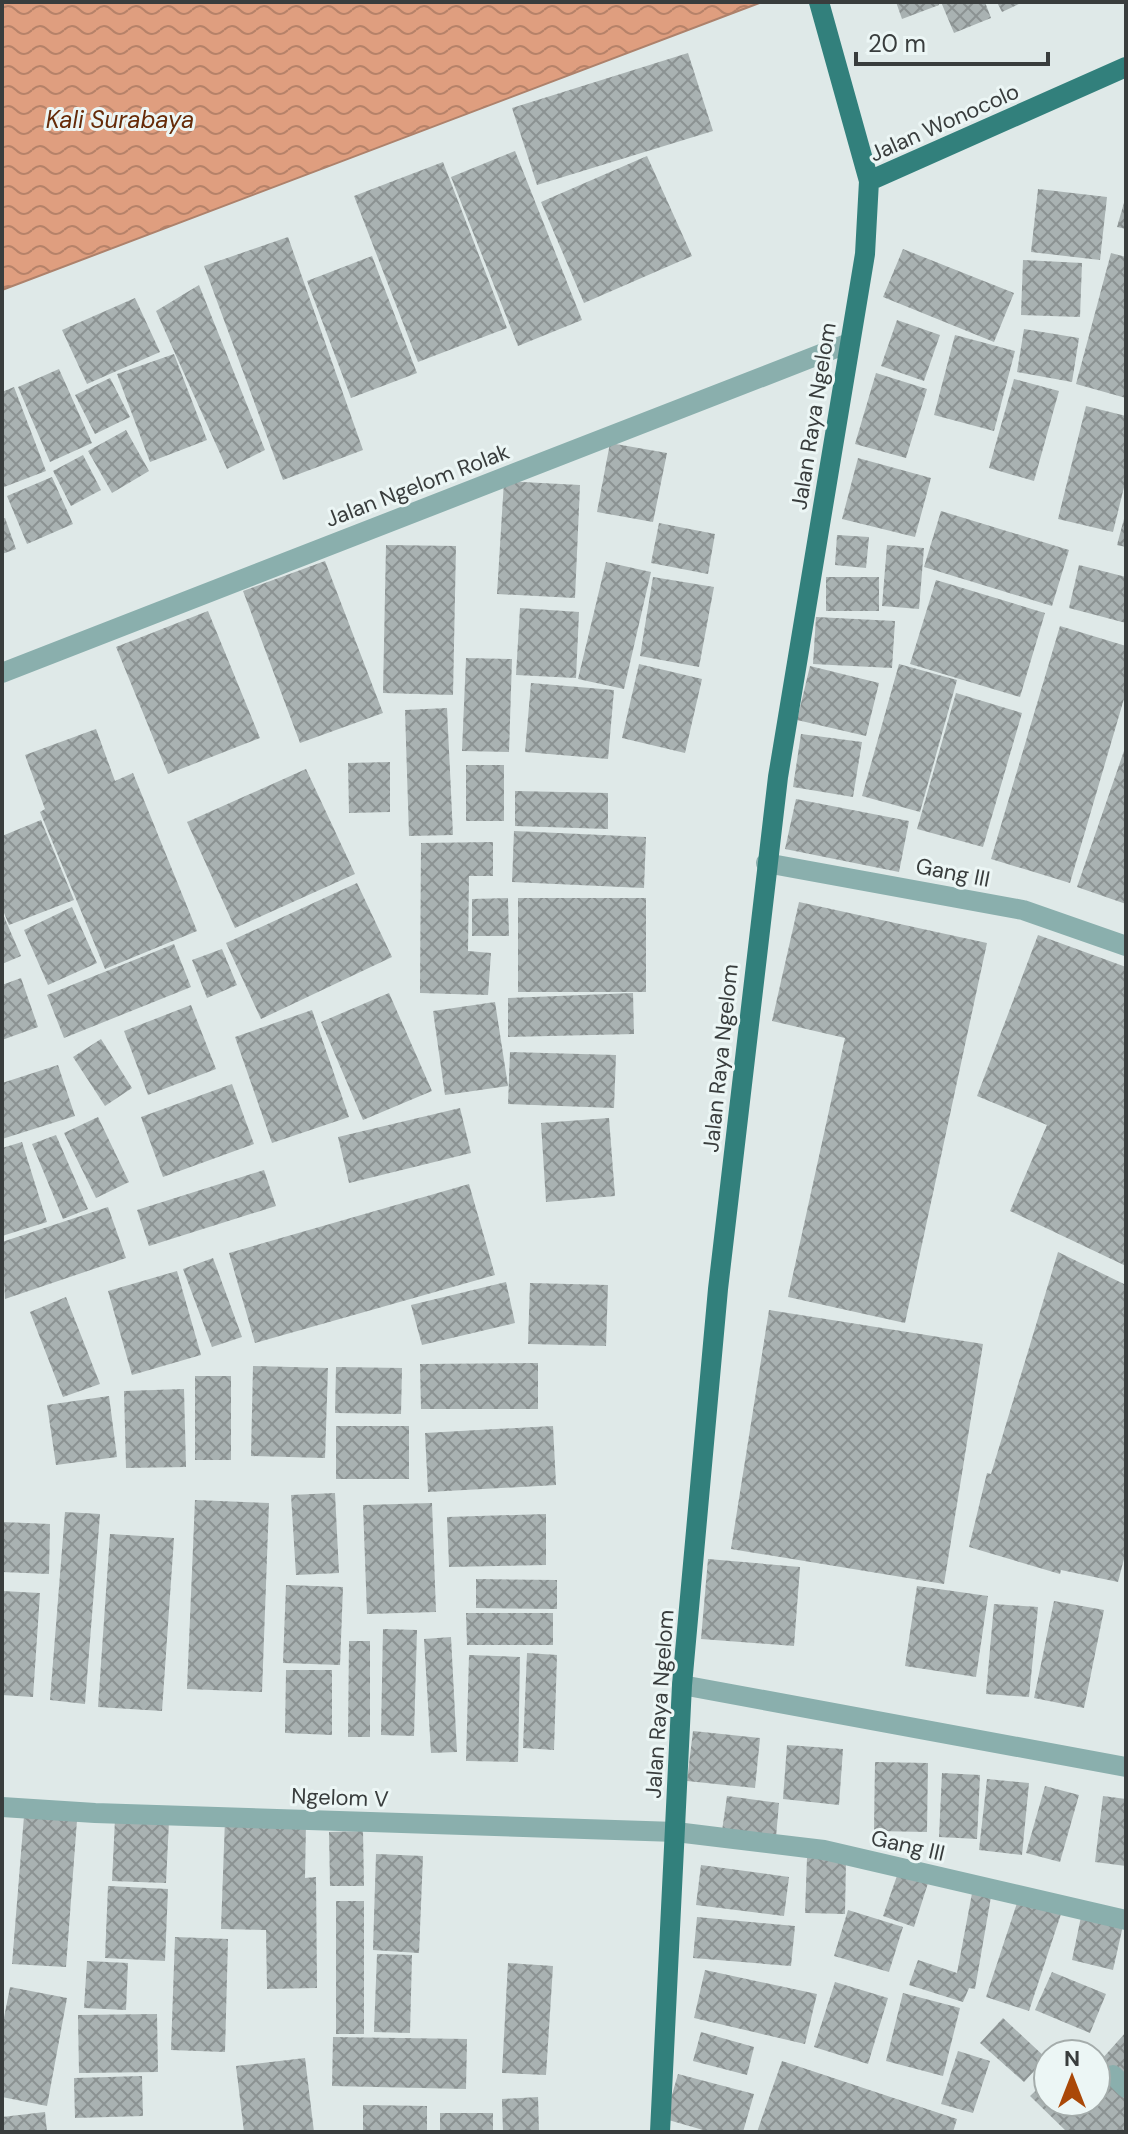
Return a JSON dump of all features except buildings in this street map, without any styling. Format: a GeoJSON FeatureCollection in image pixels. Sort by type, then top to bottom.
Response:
{"type":"FeatureCollection","features":[{"type":"Feature","properties":{"kind":"main road","name":"Jalan Raya Ngelom"},"geometry":{"type":"LineString","coordinates":[[660,2132],[682,1685],[718,1289],[766,863],[865,254],[869,181],[819,2]]}},
{"type":"Feature","properties":{"kind":"main road","name":"Jalan Wonocolo"},"geometry":{"type":"LineString","coordinates":[[869,181],[1126,67]]}},
{"type":"Feature","properties":{"kind":"street","name":"Jalan Ngelom Rolak"},"geometry":{"type":"LineString","coordinates":[[2,673],[849,343]]}},
{"type":"Feature","properties":{"kind":"street","name":"Gang III"},"geometry":{"type":"LineString","coordinates":[[766,863],[1023,910],[1126,946]]}},
{"type":"Feature","properties":{"kind":"street"},"geometry":{"type":"LineString","coordinates":[[682,1685],[1126,1767]]}},
{"type":"Feature","properties":{"kind":"street","name":"Ngelom V"},"geometry":{"type":"LineString","coordinates":[[2,1807],[95,1813],[676,1832]]}},
{"type":"Feature","properties":{"kind":"street","name":"Gang III"},"geometry":{"type":"LineString","coordinates":[[676,1832],[824,1850],[1126,1920]]}},
{"type":"Feature","properties":{"kind":"water","name":"Kali Surabaya"},"geometry":{"type":"Polygon","coordinates":[[[2,2],[762,2],[2,290],[2,2]]]}}]}
